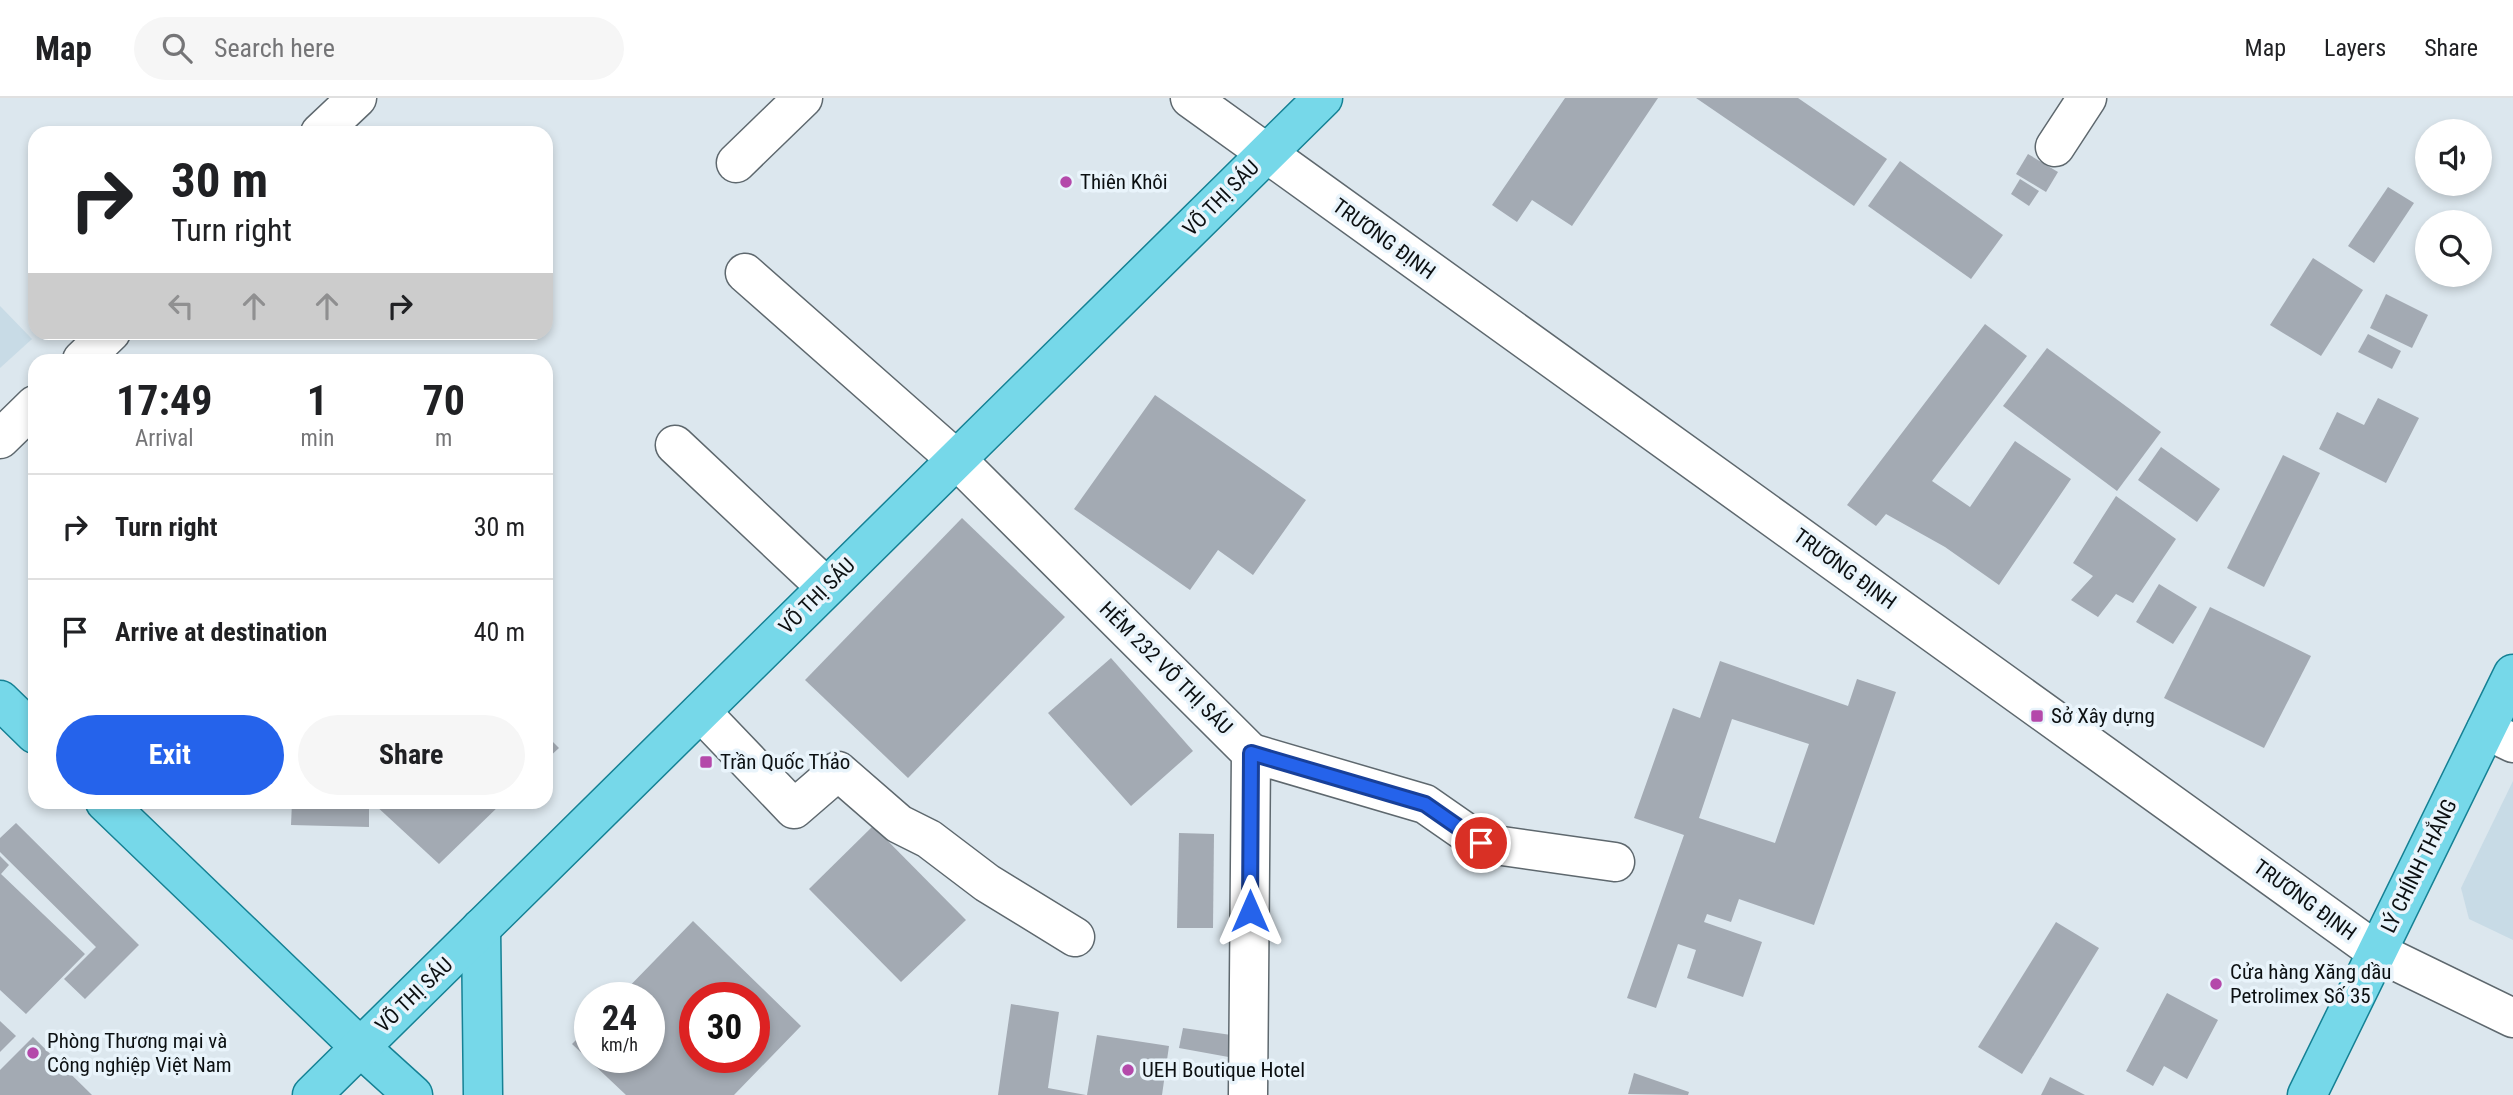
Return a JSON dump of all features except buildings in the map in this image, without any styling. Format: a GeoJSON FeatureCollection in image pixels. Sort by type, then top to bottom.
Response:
{"type":"FeatureCollection","features":[{"type":"Feature","properties":{"kind":"main road","name":"VÕ THỊ SÁU"},"geometry":{"type":"LineString","coordinates":[[312,1095],[1323,98]]}},
{"type":"Feature","properties":{"kind":"main road","name":"LÝ CHÍNH THẮNG"},"geometry":{"type":"LineString","coordinates":[[2307,1095],[2377,952],[2499,737],[2513,674]]}},
{"type":"Feature","properties":{"kind":"main road"},"geometry":{"type":"LineString","coordinates":[[0,700],[28,727]]}},
{"type":"Feature","properties":{"kind":"main road"},"geometry":{"type":"LineString","coordinates":[[112,809],[413,1095]]}},
{"type":"Feature","properties":{"kind":"main road"},"geometry":{"type":"LineString","coordinates":[[481,928],[483,1095]]}},
{"type":"Feature","properties":{"kind":"street"},"geometry":{"type":"LineString","coordinates":[[327,126],[357,98]]}},
{"type":"Feature","properties":{"kind":"street"},"geometry":{"type":"LineString","coordinates":[[736,163],[803,98]]}},
{"type":"Feature","properties":{"kind":"street","name":"TRƯƠNG ĐỊNH"},"geometry":{"type":"LineString","coordinates":[[1190,98],[2377,952],[2513,1018]]}},
{"type":"Feature","properties":{"kind":"street"},"geometry":{"type":"LineString","coordinates":[[2055,147],[2087,98]]}},
{"type":"Feature","properties":{"kind":"street","name":"HẺM 232 VÕ THỊ SÁU"},"geometry":{"type":"LineString","coordinates":[[745,273],[957,460],[1251,753]]}},
{"type":"Feature","properties":{"kind":"street"},"geometry":{"type":"LineString","coordinates":[[88,354],[103,340]]}},
{"type":"Feature","properties":{"kind":"street"},"geometry":{"type":"LineString","coordinates":[[0,439],[28,412]]}},
{"type":"Feature","properties":{"kind":"street"},"geometry":{"type":"LineString","coordinates":[[675,445],[826,587]]}},
{"type":"Feature","properties":{"kind":"street"},"geometry":{"type":"LineString","coordinates":[[701,712],[794,809],[838,771],[899,824],[929,839],[987,883],[1075,937]]}},
{"type":"Feature","properties":{"kind":"street"},"geometry":{"type":"LineString","coordinates":[[1248,1095],[1251,753],[1425,804],[1481,843],[1615,862]]}},
{"type":"Feature","properties":{"kind":"shaded area"},"geometry":{"type":"Polygon","coordinates":[[[0,306],[28,335],[28,340],[31,340],[0,368],[0,306]]]}},
{"type":"Feature","properties":{"kind":"shaded area"},"geometry":{"type":"Polygon","coordinates":[[[2513,781],[2513,940],[2469,919],[2461,888],[2513,781]]]}},
{"type":"Feature","properties":{"kind":"place","name":"Thiên Khôi"},"geometry":{"type":"Point","coordinates":[1066,182]}},
{"type":"Feature","properties":{"kind":"place","name":"Sở Xây dựng"},"geometry":{"type":"Point","coordinates":[2037,716]}},
{"type":"Feature","properties":{"kind":"place","name":"Trần Quốc Thảo"},"geometry":{"type":"Point","coordinates":[706,762]}},
{"type":"Feature","properties":{"kind":"place","name":"Cửa hàng Xăng dầu Petrolimex Số 35"},"geometry":{"type":"Point","coordinates":[2216,984]}},
{"type":"Feature","properties":{"kind":"place","name":"Phòng Thương mại và Công nghiệp Việt Nam"},"geometry":{"type":"Point","coordinates":[33,1053]}},
{"type":"Feature","properties":{"kind":"place","name":"UEH Boutique Hotel"},"geometry":{"type":"Point","coordinates":[1128,1070]}},
{"type":"Feature","properties":{"kind":"route"},"geometry":{"type":"LineString","coordinates":[[1250,911],[1251,753],[1425,804],[1481,843]]}}]}
